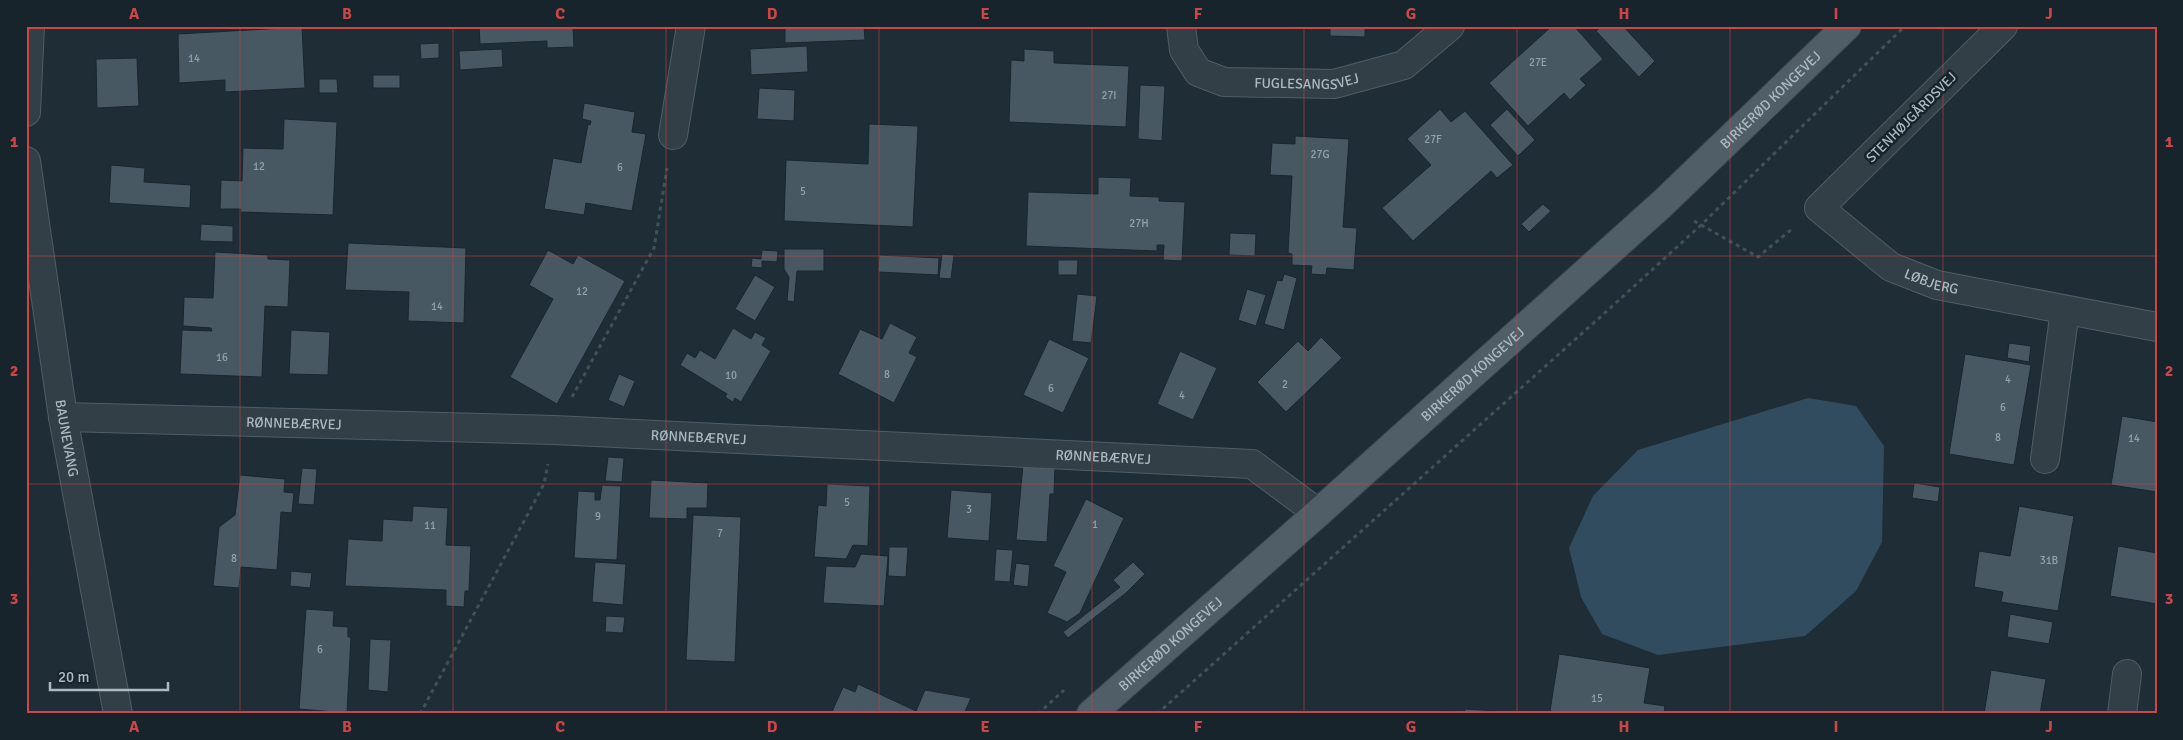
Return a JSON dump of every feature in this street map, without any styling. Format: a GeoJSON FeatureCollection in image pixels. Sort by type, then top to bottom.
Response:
{"type":"FeatureCollection","features":[{"type":"Feature","properties":{"kind":"main road","name":"BIRKERØD KONGEVEJ"},"geometry":{"type":"LineString","coordinates":[[1090,714],[1318,513],[1662,204],[1847,26]]}},
{"type":"Feature","properties":{"kind":"street"},"geometry":{"type":"LineString","coordinates":[[26,112],[30,26]]}},
{"type":"Feature","properties":{"kind":"street"},"geometry":{"type":"LineString","coordinates":[[673,135],[691,26]]}},
{"type":"Feature","properties":{"kind":"street","name":"FUGLESANGSVEJ"},"geometry":{"type":"LineString","coordinates":[[1181,26],[1184,50],[1198,72],[1224,82],[1334,84],[1404,65],[1450,26]]}},
{"type":"Feature","properties":{"kind":"street","name":"STENHØJGÅRDSVEJ"},"geometry":{"type":"LineString","coordinates":[[1819,208],[2003,26]]}},
{"type":"Feature","properties":{"kind":"street","name":"BAUNEVANG"},"geometry":{"type":"LineString","coordinates":[[26,161],[63,416],[118,714]]}},
{"type":"Feature","properties":{"kind":"street","name":"LØBJERG"},"geometry":{"type":"LineString","coordinates":[[1819,208],[1891,267],[1937,286],[2157,326]]}},
{"type":"Feature","properties":{"kind":"street"},"geometry":{"type":"LineString","coordinates":[[2045,459],[2065,310]]}},
{"type":"Feature","properties":{"kind":"street","name":"RØNNEBÆRVEJ"},"geometry":{"type":"LineString","coordinates":[[63,416],[554,430],[1252,464],[1318,513]]}},
{"type":"Feature","properties":{"kind":"street"},"geometry":{"type":"LineString","coordinates":[[2122,714],[2127,674]]}},
{"type":"Feature","properties":{"kind":"path"},"geometry":{"type":"LineString","coordinates":[[1157,714],[1701,225],[1906,26]]}},
{"type":"Feature","properties":{"kind":"path"},"geometry":{"type":"LineString","coordinates":[[1662,204],[1758,257],[1819,208]]}},
{"type":"Feature","properties":{"kind":"water"},"geometry":{"type":"Polygon","coordinates":[[[1808,398],[1856,406],[1884,446],[1882,542],[1856,591],[1805,636],[1658,655],[1602,634],[1581,597],[1569,548],[1593,496],[1638,450],[1808,398]]]}},
{"type":"Feature","properties":{"kind":"building"},"geometry":{"type":"Polygon","coordinates":[[[479,26],[573,26],[574,47],[547,48],[547,41],[480,44],[479,26]]]}},
{"type":"Feature","properties":{"kind":"building"},"geometry":{"type":"Polygon","coordinates":[[[785,26],[864,26],[865,40],[785,43],[785,26]]]}},
{"type":"Feature","properties":{"kind":"building"},"geometry":{"type":"Polygon","coordinates":[[[1252,26],[1313,26],[1313,30],[1252,26]]]}},
{"type":"Feature","properties":{"kind":"building"},"geometry":{"type":"Polygon","coordinates":[[[1330,26],[1365,26],[1365,37],[1330,36],[1330,26]]]}},
{"type":"Feature","properties":{"kind":"building"},"geometry":{"type":"Polygon","coordinates":[[[1552,26],[1574,26],[1603,59],[1580,79],[1586,85],[1570,100],[1564,93],[1528,126],[1489,83],[1552,26]]]}},
{"type":"Feature","properties":{"kind":"building"},"geometry":{"type":"Polygon","coordinates":[[[1602,26],[1623,26],[1655,61],[1639,77],[1596,31],[1602,26]]]}},
{"type":"Feature","properties":{"kind":"building"},"geometry":{"type":"Polygon","coordinates":[[[302,27],[305,88],[225,92],[225,80],[179,83],[178,34],[302,27]]]}},
{"type":"Feature","properties":{"kind":"building"},"geometry":{"type":"Polygon","coordinates":[[[439,43],[439,58],[421,59],[420,44],[439,43]]]}},
{"type":"Feature","properties":{"kind":"building"},"geometry":{"type":"Polygon","coordinates":[[[807,46],[808,72],[751,75],[750,49],[807,46]]]}},
{"type":"Feature","properties":{"kind":"building"},"geometry":{"type":"Polygon","coordinates":[[[502,49],[503,67],[460,70],[459,51],[502,49]]]}},
{"type":"Feature","properties":{"kind":"building"},"geometry":{"type":"Polygon","coordinates":[[[1024,49],[1054,51],[1054,63],[1129,66],[1126,127],[1009,122],[1011,60],[1024,61],[1024,49]]]}},
{"type":"Feature","properties":{"kind":"building"},"geometry":{"type":"Polygon","coordinates":[[[137,58],[139,106],[97,108],[96,59],[137,58]]]}},
{"type":"Feature","properties":{"kind":"building"},"geometry":{"type":"Polygon","coordinates":[[[373,75],[400,75],[400,88],[373,88],[373,75]]]}},
{"type":"Feature","properties":{"kind":"building"},"geometry":{"type":"Polygon","coordinates":[[[319,79],[337,79],[338,93],[319,93],[319,79]]]}},
{"type":"Feature","properties":{"kind":"building"},"geometry":{"type":"Polygon","coordinates":[[[1140,85],[1165,86],[1162,141],[1138,139],[1140,85]]]}},
{"type":"Feature","properties":{"kind":"building"},"geometry":{"type":"Polygon","coordinates":[[[759,88],[795,90],[794,121],[757,119],[759,88]]]}},
{"type":"Feature","properties":{"kind":"building"},"geometry":{"type":"Polygon","coordinates":[[[584,103],[635,112],[632,132],[646,134],[632,211],[586,203],[584,215],[544,209],[553,158],[581,163],[588,124],[590,125],[591,121],[582,119],[584,103]]]}},
{"type":"Feature","properties":{"kind":"building"},"geometry":{"type":"Polygon","coordinates":[[[1440,109],[1451,122],[1465,111],[1513,165],[1497,178],[1491,171],[1413,241],[1382,208],[1431,165],[1407,139],[1440,109]]]}},
{"type":"Feature","properties":{"kind":"building"},"geometry":{"type":"Polygon","coordinates":[[[1507,109],[1535,140],[1518,156],[1490,125],[1507,109]]]}},
{"type":"Feature","properties":{"kind":"building"},"geometry":{"type":"Polygon","coordinates":[[[284,119],[337,122],[333,215],[240,212],[241,209],[220,209],[221,180],[242,181],[243,148],[283,149],[284,119]]]}},
{"type":"Feature","properties":{"kind":"building"},"geometry":{"type":"Polygon","coordinates":[[[869,124],[918,126],[913,227],[784,221],[786,160],[868,164],[869,124]]]}},
{"type":"Feature","properties":{"kind":"building"},"geometry":{"type":"Polygon","coordinates":[[[1295,136],[1349,139],[1343,227],[1357,228],[1354,270],[1327,268],[1326,275],[1311,274],[1312,266],[1292,265],[1292,254],[1288,253],[1292,176],[1270,175],[1272,143],[1295,144],[1295,136]]]}},
{"type":"Feature","properties":{"kind":"building"},"geometry":{"type":"Polygon","coordinates":[[[111,165],[145,168],[144,182],[191,185],[190,208],[109,203],[111,165]]]}},
{"type":"Feature","properties":{"kind":"building"},"geometry":{"type":"Polygon","coordinates":[[[1098,177],[1131,178],[1130,196],[1159,197],[1159,201],[1185,202],[1182,261],[1163,260],[1164,245],[1157,245],[1157,251],[1026,246],[1028,192],[1098,194],[1098,177]]]}},
{"type":"Feature","properties":{"kind":"building"},"geometry":{"type":"Polygon","coordinates":[[[1543,204],[1551,211],[1529,232],[1521,224],[1543,204]]]}},
{"type":"Feature","properties":{"kind":"building"},"geometry":{"type":"Polygon","coordinates":[[[201,224],[233,226],[233,242],[200,241],[201,224]]]}},
{"type":"Feature","properties":{"kind":"building"},"geometry":{"type":"Polygon","coordinates":[[[1230,233],[1256,234],[1255,256],[1229,255],[1230,233]]]}},
{"type":"Feature","properties":{"kind":"building"},"geometry":{"type":"Polygon","coordinates":[[[348,243],[466,248],[464,323],[408,321],[409,292],[345,290],[348,243]]]}},
{"type":"Feature","properties":{"kind":"building"},"geometry":{"type":"Polygon","coordinates":[[[784,249],[824,249],[824,271],[797,271],[794,302],[787,301],[789,277],[784,269],[784,249]]]}},
{"type":"Feature","properties":{"kind":"building"},"geometry":{"type":"Polygon","coordinates":[[[548,250],[573,264],[578,255],[625,281],[557,404],[510,377],[553,299],[529,285],[548,250]]]}},
{"type":"Feature","properties":{"kind":"building"},"geometry":{"type":"Polygon","coordinates":[[[762,250],[778,251],[777,262],[762,261],[762,268],[751,267],[752,258],[761,259],[762,250]]]}},
{"type":"Feature","properties":{"kind":"building"},"geometry":{"type":"Polygon","coordinates":[[[215,252],[268,255],[268,259],[290,260],[288,307],[265,306],[262,377],[180,374],[182,330],[212,331],[211,328],[183,326],[184,297],[213,298],[215,252]]]}},
{"type":"Feature","properties":{"kind":"building"},"geometry":{"type":"Polygon","coordinates":[[[942,254],[954,255],[951,279],[939,278],[942,254]]]}},
{"type":"Feature","properties":{"kind":"building"},"geometry":{"type":"Polygon","coordinates":[[[879,255],[939,258],[938,275],[878,272],[879,255]]]}},
{"type":"Feature","properties":{"kind":"building"},"geometry":{"type":"Polygon","coordinates":[[[1058,260],[1078,260],[1077,275],[1058,275],[1058,260]]]}},
{"type":"Feature","properties":{"kind":"building"},"geometry":{"type":"Polygon","coordinates":[[[1284,274],[1297,278],[1284,330],[1264,324],[1277,280],[1282,281],[1284,274]]]}},
{"type":"Feature","properties":{"kind":"building"},"geometry":{"type":"Polygon","coordinates":[[[755,275],[775,287],[755,321],[735,309],[755,275]]]}},
{"type":"Feature","properties":{"kind":"building"},"geometry":{"type":"Polygon","coordinates":[[[1247,289],[1266,295],[1256,326],[1238,320],[1247,289]]]}},
{"type":"Feature","properties":{"kind":"building"},"geometry":{"type":"Polygon","coordinates":[[[1077,294],[1097,296],[1091,343],[1072,341],[1077,294]]]}},
{"type":"Feature","properties":{"kind":"building"},"geometry":{"type":"Polygon","coordinates":[[[890,323],[917,337],[909,353],[917,357],[894,403],[838,374],[860,329],[882,339],[890,323]]]}},
{"type":"Feature","properties":{"kind":"building"},"geometry":{"type":"Polygon","coordinates":[[[733,328],[751,339],[755,332],[766,338],[762,345],[771,351],[741,402],[735,398],[733,402],[725,397],[727,394],[680,365],[687,353],[695,358],[700,350],[715,359],[733,328]]]}},
{"type":"Feature","properties":{"kind":"building"},"geometry":{"type":"Polygon","coordinates":[[[291,330],[330,332],[328,375],[289,374],[291,330]]]}},
{"type":"Feature","properties":{"kind":"building"},"geometry":{"type":"Polygon","coordinates":[[[1321,337],[1342,358],[1286,412],[1257,382],[1298,341],[1308,351],[1321,337]]]}},
{"type":"Feature","properties":{"kind":"building"},"geometry":{"type":"Polygon","coordinates":[[[1049,339],[1089,358],[1063,413],[1023,395],[1049,339]]]}},
{"type":"Feature","properties":{"kind":"building"},"geometry":{"type":"Polygon","coordinates":[[[2009,343],[2031,346],[2029,362],[2007,358],[2009,343]]]}},
{"type":"Feature","properties":{"kind":"building"},"geometry":{"type":"Polygon","coordinates":[[[1180,351],[1217,368],[1193,420],[1157,404],[1180,351]]]}},
{"type":"Feature","properties":{"kind":"building"},"geometry":{"type":"Polygon","coordinates":[[[1965,354],[2031,365],[2014,465],[1949,454],[1965,354]]]}},
{"type":"Feature","properties":{"kind":"building"},"geometry":{"type":"Polygon","coordinates":[[[619,374],[635,381],[624,407],[608,400],[619,374]]]}},
{"type":"Feature","properties":{"kind":"building"},"geometry":{"type":"Polygon","coordinates":[[[2122,416],[2157,422],[2157,492],[2111,485],[2122,416]]]}},
{"type":"Feature","properties":{"kind":"building"},"geometry":{"type":"Polygon","coordinates":[[[608,457],[624,458],[622,482],[605,481],[608,457]]]}},
{"type":"Feature","properties":{"kind":"building"},"geometry":{"type":"Polygon","coordinates":[[[1023,465],[1055,467],[1054,494],[1050,494],[1047,542],[1016,540],[1023,465]]]}},
{"type":"Feature","properties":{"kind":"building"},"geometry":{"type":"Polygon","coordinates":[[[302,468],[317,469],[314,505],[298,504],[302,468]]]}},
{"type":"Feature","properties":{"kind":"building"},"geometry":{"type":"Polygon","coordinates":[[[240,475],[285,479],[284,492],[294,493],[292,513],[281,512],[277,570],[241,567],[239,588],[213,586],[219,527],[235,515],[240,475]]]}},
{"type":"Feature","properties":{"kind":"building"},"geometry":{"type":"Polygon","coordinates":[[[651,480],[708,483],[707,508],[687,508],[687,519],[649,518],[651,480]]]}},
{"type":"Feature","properties":{"kind":"building"},"geometry":{"type":"Polygon","coordinates":[[[1914,483],[1940,487],[1938,502],[1912,498],[1914,483]]]}},
{"type":"Feature","properties":{"kind":"building"},"geometry":{"type":"Polygon","coordinates":[[[827,484],[870,486],[868,546],[853,545],[846,559],[814,557],[818,505],[826,506],[827,484]]]}},
{"type":"Feature","properties":{"kind":"building"},"geometry":{"type":"Polygon","coordinates":[[[602,485],[621,486],[617,560],[574,558],[578,491],[595,492],[595,500],[600,500],[602,485]]]}},
{"type":"Feature","properties":{"kind":"building"},"geometry":{"type":"Polygon","coordinates":[[[951,490],[992,493],[989,541],[947,538],[951,490]]]}},
{"type":"Feature","properties":{"kind":"building"},"geometry":{"type":"Polygon","coordinates":[[[1086,499],[1124,518],[1080,613],[1067,622],[1047,613],[1066,572],[1053,566],[1086,499]]]}},
{"type":"Feature","properties":{"kind":"building"},"geometry":{"type":"Polygon","coordinates":[[[413,506],[448,508],[446,545],[471,546],[469,591],[465,591],[464,607],[446,606],[446,590],[345,586],[348,539],[382,541],[383,519],[412,521],[413,506]]]}},
{"type":"Feature","properties":{"kind":"building"},"geometry":{"type":"Polygon","coordinates":[[[2019,506],[2074,516],[2058,611],[2001,602],[2003,592],[1974,587],[1979,551],[2010,556],[2019,506]]]}},
{"type":"Feature","properties":{"kind":"building"},"geometry":{"type":"Polygon","coordinates":[[[693,515],[741,517],[735,662],[686,660],[693,515]]]}},
{"type":"Feature","properties":{"kind":"building"},"geometry":{"type":"Polygon","coordinates":[[[2118,546],[2157,553],[2157,604],[2110,596],[2118,546]]]}},
{"type":"Feature","properties":{"kind":"building"},"geometry":{"type":"Polygon","coordinates":[[[889,547],[908,547],[906,577],[888,576],[889,547]]]}},
{"type":"Feature","properties":{"kind":"building"},"geometry":{"type":"Polygon","coordinates":[[[996,549],[1013,550],[1010,582],[994,581],[996,549]]]}},
{"type":"Feature","properties":{"kind":"building"},"geometry":{"type":"Polygon","coordinates":[[[861,554],[888,556],[884,606],[823,603],[826,566],[855,567],[861,554]]]}},
{"type":"Feature","properties":{"kind":"building"},"geometry":{"type":"Polygon","coordinates":[[[595,562],[626,564],[623,605],[592,602],[595,562]]]}},
{"type":"Feature","properties":{"kind":"building"},"geometry":{"type":"Polygon","coordinates":[[[1133,562],[1145,574],[1126,593],[1068,638],[1063,632],[1120,587],[1113,580],[1133,562]]]}},
{"type":"Feature","properties":{"kind":"building"},"geometry":{"type":"Polygon","coordinates":[[[1016,563],[1030,565],[1028,587],[1013,585],[1016,563]]]}},
{"type":"Feature","properties":{"kind":"building"},"geometry":{"type":"Polygon","coordinates":[[[26,566],[30,566],[28,588],[26,588],[26,566]]]}},
{"type":"Feature","properties":{"kind":"building"},"geometry":{"type":"Polygon","coordinates":[[[291,571],[312,573],[310,588],[290,586],[291,571]]]}},
{"type":"Feature","properties":{"kind":"building"},"geometry":{"type":"Polygon","coordinates":[[[306,609],[334,611],[333,626],[348,627],[348,637],[351,637],[347,713],[299,709],[306,609]]]}},
{"type":"Feature","properties":{"kind":"building"},"geometry":{"type":"Polygon","coordinates":[[[2010,614],[2053,622],[2049,644],[2007,637],[2010,614]]]}},
{"type":"Feature","properties":{"kind":"building"},"geometry":{"type":"Polygon","coordinates":[[[606,616],[625,617],[623,633],[605,632],[606,616]]]}},
{"type":"Feature","properties":{"kind":"building"},"geometry":{"type":"Polygon","coordinates":[[[26,621],[29,621],[26,664],[26,621]]]}},
{"type":"Feature","properties":{"kind":"building"},"geometry":{"type":"Polygon","coordinates":[[[370,639],[391,640],[388,692],[368,690],[370,639]]]}},
{"type":"Feature","properties":{"kind":"building"},"geometry":{"type":"Polygon","coordinates":[[[1559,654],[1650,668],[1644,703],[1665,706],[1664,714],[1570,714],[1550,711],[1559,654]]]}},
{"type":"Feature","properties":{"kind":"building"},"geometry":{"type":"Polygon","coordinates":[[[1991,670],[2046,679],[2040,714],[1984,714],[1991,670]]]}},
{"type":"Feature","properties":{"kind":"building"},"geometry":{"type":"Polygon","coordinates":[[[858,684],[916,711],[925,690],[971,698],[964,714],[864,714],[859,711],[858,714],[831,714],[843,687],[855,692],[858,684]]]}},
{"type":"Feature","properties":{"kind":"building"},"geometry":{"type":"Polygon","coordinates":[[[1465,709],[1496,711],[1496,714],[1435,714],[1435,710],[1464,712],[1465,709]]]}}]}
